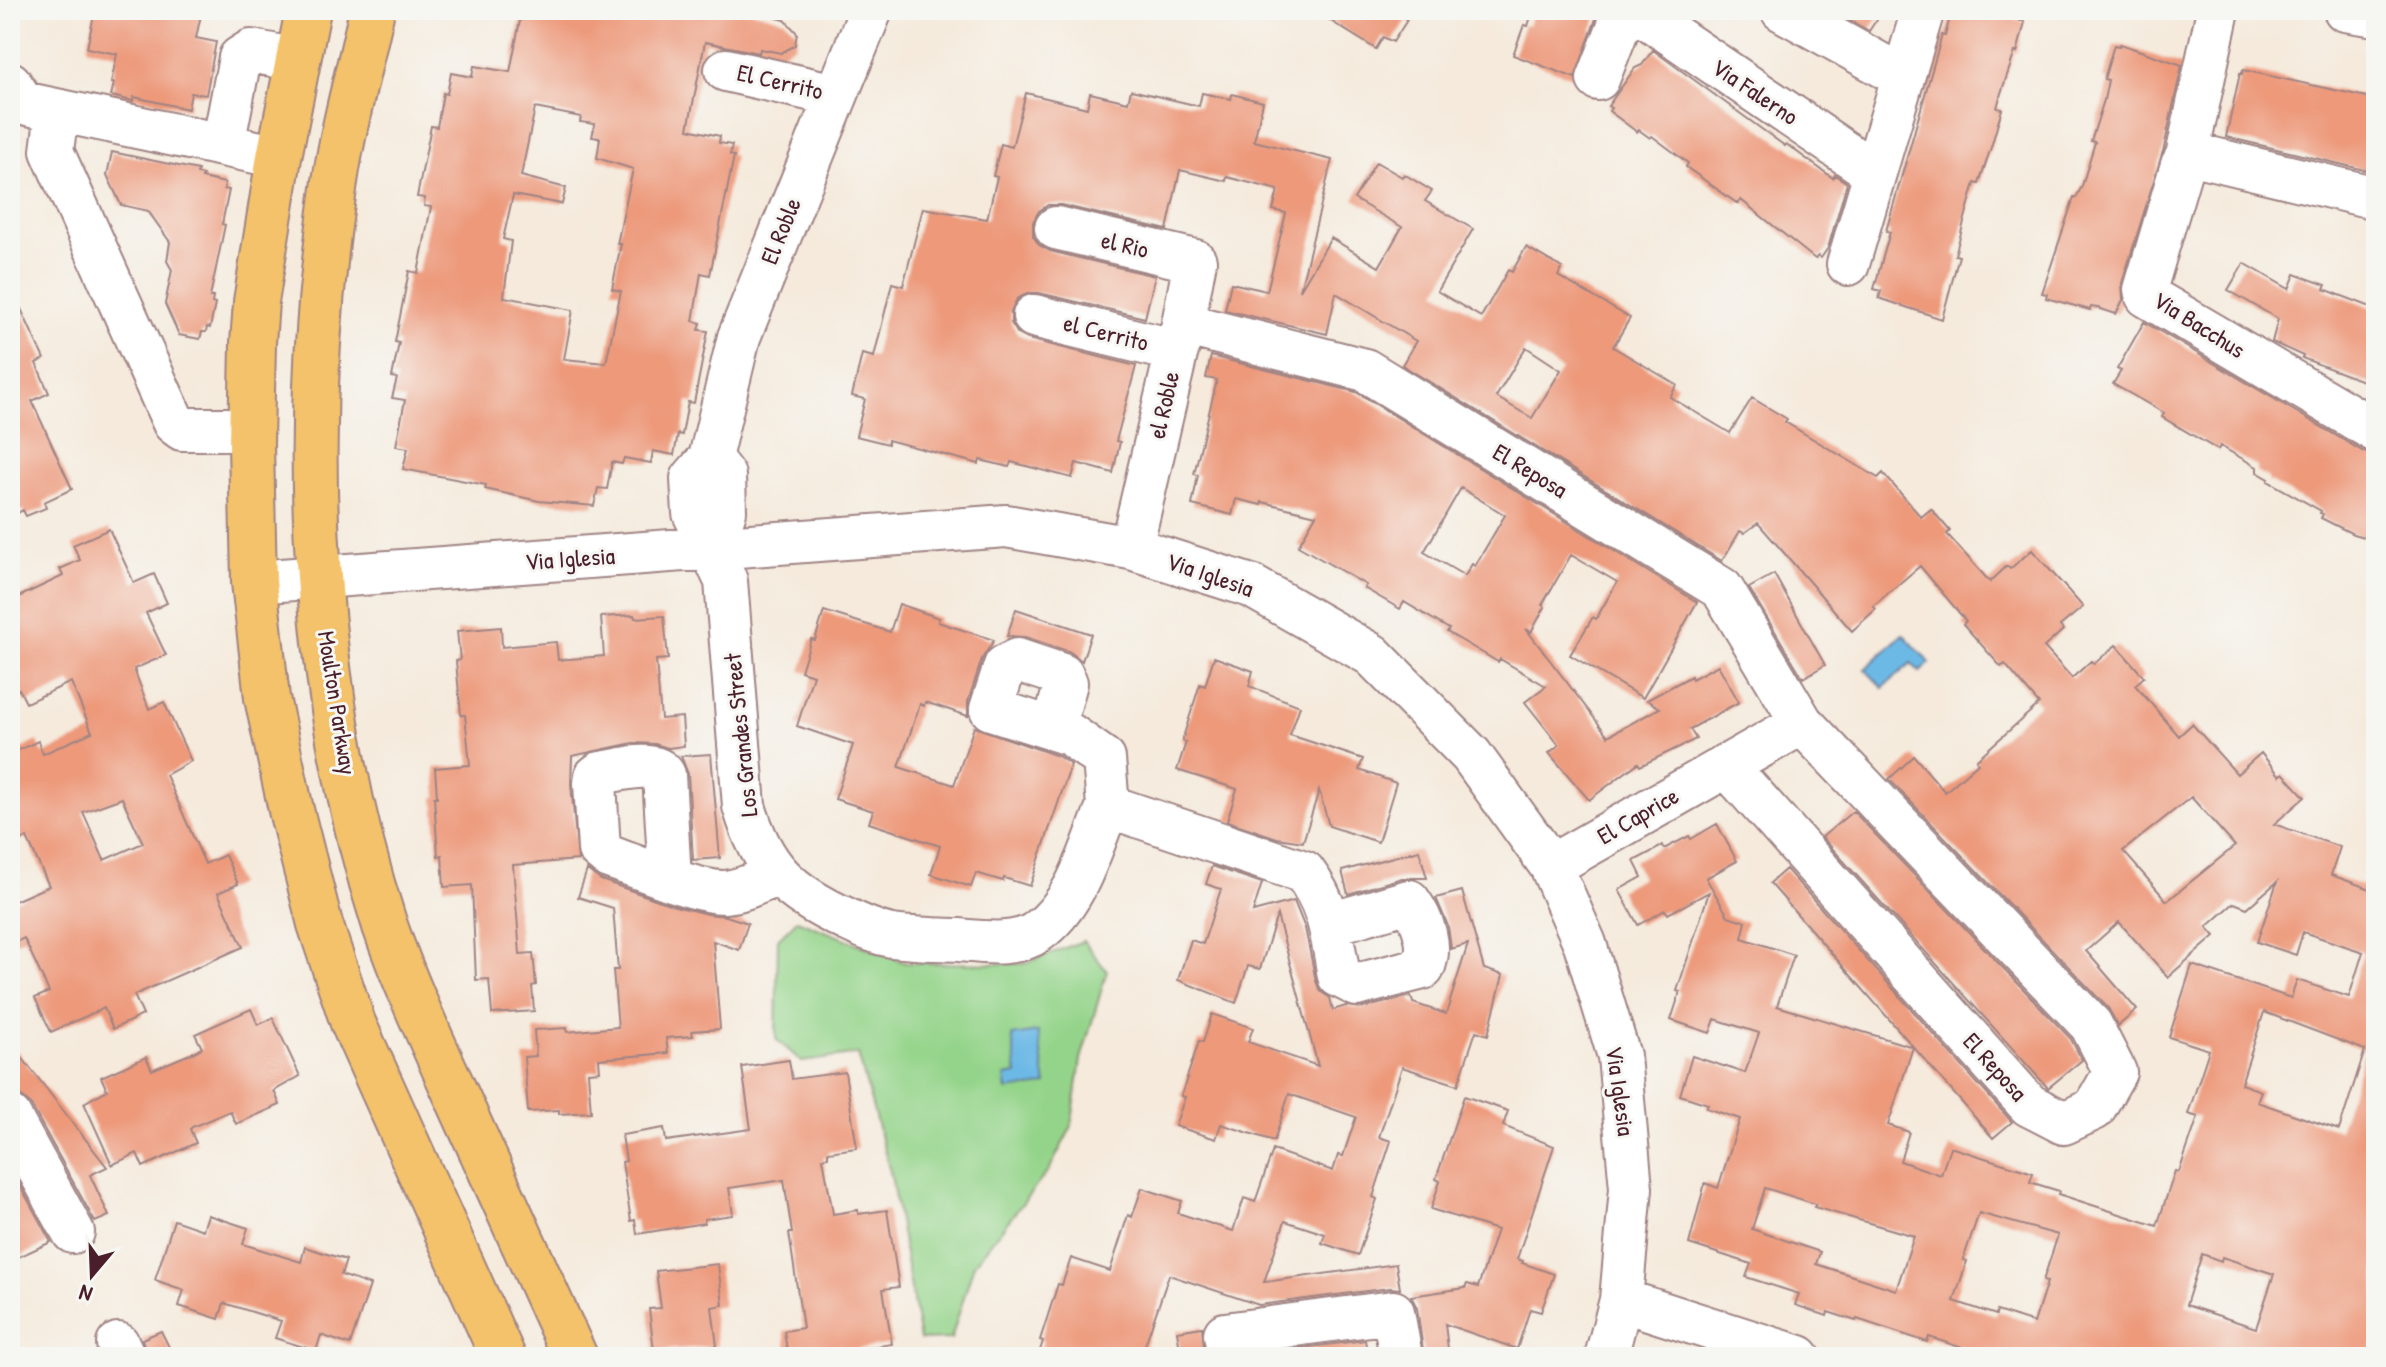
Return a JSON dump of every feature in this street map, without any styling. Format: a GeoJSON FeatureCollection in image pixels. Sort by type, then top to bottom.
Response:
{"type":"FeatureCollection","features":[{"type":"Feature","properties":{"kind":"main road"},"geometry":{"type":"LineString","coordinates":[[308,10],[279,157],[256,302],[251,429],[254,582],[267,698],[320,924],[353,1023],[503,1357]]}},
{"type":"Feature","properties":{"kind":"main road","name":"Moulton Parkway"},"geometry":{"type":"LineString","coordinates":[[372,10],[333,191],[321,288],[314,408],[315,509],[332,695],[356,820],[386,926],[419,1011],[575,1357]]}},
{"type":"Feature","properties":{"kind":"street","name":"El Roble"},"geometry":{"type":"LineString","coordinates":[[713,549],[725,511],[724,476],[710,458],[739,337],[871,10]]}},
{"type":"Feature","properties":{"kind":"street"},"geometry":{"type":"LineString","coordinates":[[1598,79],[1625,10]]}},
{"type":"Feature","properties":{"kind":"street","name":"Via Falerno"},"geometry":{"type":"LineString","coordinates":[[1636,10],[1875,173]]}},
{"type":"Feature","properties":{"kind":"street"},"geometry":{"type":"LineString","coordinates":[[1782,10],[1903,77]]}},
{"type":"Feature","properties":{"kind":"street"},"geometry":{"type":"LineString","coordinates":[[1848,264],[1923,10]]}},
{"type":"Feature","properties":{"kind":"street","name":"Via Bacchus"},"geometry":{"type":"LineString","coordinates":[[2218,10],[2187,156],[2146,282],[2147,296],[2376,431]]}},
{"type":"Feature","properties":{"kind":"street"},"geometry":{"type":"LineString","coordinates":[[2345,10],[2376,15]]}},
{"type":"Feature","properties":{"kind":"street"},"geometry":{"type":"LineString","coordinates":[[223,145],[240,58],[251,51],[298,60]]}},
{"type":"Feature","properties":{"kind":"street","name":"El Cerrito"},"geometry":{"type":"LineString","coordinates":[[726,70],[835,95]]}},
{"type":"Feature","properties":{"kind":"street"},"geometry":{"type":"LineString","coordinates":[[10,83],[23,103],[279,157]]}},
{"type":"Feature","properties":{"kind":"street"},"geometry":{"type":"LineString","coordinates":[[57,112],[52,151],[174,423],[182,429],[251,429]]}},
{"type":"Feature","properties":{"kind":"street"},"geometry":{"type":"LineString","coordinates":[[2187,156],[2197,155],[2376,198]]}},
{"type":"Feature","properties":{"kind":"street","name":"el Rio"},"geometry":{"type":"LineString","coordinates":[[1056,228],[1195,261]]}},
{"type":"Feature","properties":{"kind":"street","name":"el Roble"},"geometry":{"type":"LineString","coordinates":[[1131,548],[1195,261]]}},
{"type":"Feature","properties":{"kind":"street","name":"el Cerrito"},"geometry":{"type":"LineString","coordinates":[[1034,316],[1180,337]]}},
{"type":"Feature","properties":{"kind":"street","name":"El Reposa"},"geometry":{"type":"LineString","coordinates":[[1180,337],[1365,370],[1722,589],[1802,723],[2091,1025],[2115,1072],[2094,1109],[2064,1123],[2029,1105],[1726,765]]}},
{"type":"Feature","properties":{"kind":"street","name":"Via Iglesia"},"geometry":{"type":"LineString","coordinates":[[254,582],[1006,526],[1131,548],[1251,586],[1372,655],[1471,755],[1551,866],[1585,944],[1619,1056],[1631,1188],[1621,1300],[1606,1357]]}},
{"type":"Feature","properties":{"kind":"street","name":"Los Grandes Street"},"geometry":{"type":"LineString","coordinates":[[713,549],[726,581],[744,806],[758,848],[778,874],[812,904],[884,934],[981,942],[1017,940],[1035,934],[1059,912],[1076,885],[1108,806],[1104,759],[1069,734],[991,709]]}},
{"type":"Feature","properties":{"kind":"street"},"geometry":{"type":"LineString","coordinates":[[1726,765],[1802,723]]}},
{"type":"Feature","properties":{"kind":"street","name":"El Caprice"},"geometry":{"type":"LineString","coordinates":[[1551,866],[1726,765]]}},
{"type":"Feature","properties":{"kind":"street"},"geometry":{"type":"LineString","coordinates":[[1108,806],[1304,872],[1321,895],[1330,924],[1339,976],[1357,985],[1423,968],[1430,954],[1419,914],[1409,901],[1330,924]]}},
{"type":"Feature","properties":{"kind":"street"},"geometry":{"type":"LineString","coordinates":[[670,878],[724,892],[744,888],[778,874]]}},
{"type":"Feature","properties":{"kind":"street"},"geometry":{"type":"LineString","coordinates":[[10,1117],[73,1232]]}},
{"type":"Feature","properties":{"kind":"street"},"geometry":{"type":"LineString","coordinates":[[1621,1300],[1799,1357]]}},
{"type":"Feature","properties":{"kind":"street"},"geometry":{"type":"LineString","coordinates":[[1229,1357],[1225,1334],[1393,1312],[1401,1357]]}},
{"type":"Feature","properties":{"kind":"green space"},"geometry":{"type":"Polygon","coordinates":[[[797,920],[906,963],[1024,964],[1083,941],[1107,971],[1081,1059],[1071,1128],[1049,1170],[974,1264],[951,1339],[920,1340],[891,1175],[858,1054],[802,1062],[776,1039],[778,939],[797,920]]]}},
{"type":"Feature","properties":{"kind":"water"},"geometry":{"type":"Polygon","coordinates":[[[1903,634],[1930,663],[1920,672],[1911,663],[1883,688],[1865,669],[1903,634]]]}},
{"type":"Feature","properties":{"kind":"water"},"geometry":{"type":"Polygon","coordinates":[[[1038,1032],[1046,1085],[1007,1090],[1005,1076],[1017,1074],[1012,1036],[1038,1032]]]}},
{"type":"Feature","properties":{"kind":"building"},"geometry":{"type":"Polygon","coordinates":[[[95,10],[202,10],[196,38],[216,42],[206,95],[191,93],[188,109],[134,97],[133,101],[111,96],[117,54],[87,48],[95,10]]]}},
{"type":"Feature","properties":{"kind":"building"},"geometry":{"type":"Polygon","coordinates":[[[522,10],[748,10],[785,20],[797,33],[795,45],[781,53],[760,49],[759,53],[705,42],[688,129],[720,136],[719,143],[732,145],[730,155],[734,156],[710,275],[701,273],[693,321],[701,323],[699,330],[708,331],[694,403],[688,402],[682,435],[678,434],[674,455],[653,451],[651,463],[624,458],[622,464],[612,462],[607,489],[598,488],[594,506],[539,501],[485,489],[486,485],[403,469],[408,448],[396,446],[405,400],[392,398],[397,378],[392,377],[399,343],[395,342],[409,271],[418,273],[431,207],[424,206],[425,198],[417,197],[431,126],[437,127],[443,93],[447,94],[451,73],[472,77],[474,66],[510,72],[522,10]],[[535,108],[521,176],[566,188],[562,204],[513,195],[503,239],[511,241],[504,297],[573,310],[564,359],[606,363],[621,291],[612,289],[621,244],[617,244],[633,169],[597,158],[600,138],[592,137],[595,124],[580,122],[581,117],[535,108]]]}},
{"type":"Feature","properties":{"kind":"building"},"geometry":{"type":"Polygon","coordinates":[[[1313,10],[1391,10],[1407,20],[1393,42],[1383,37],[1376,49],[1313,10]]]}},
{"type":"Feature","properties":{"kind":"building"},"geometry":{"type":"Polygon","coordinates":[[[1533,10],[1599,10],[1575,78],[1513,55],[1533,10]]]}},
{"type":"Feature","properties":{"kind":"building"},"geometry":{"type":"Polygon","coordinates":[[[1832,10],[1883,10],[1869,31],[1832,10]]]}},
{"type":"Feature","properties":{"kind":"building"},"geometry":{"type":"Polygon","coordinates":[[[1952,10],[1985,10],[2025,22],[2001,93],[1997,108],[2002,109],[1992,144],[1967,211],[1942,319],[1879,298],[1881,291],[1874,289],[1890,232],[1886,231],[1942,35],[1945,36],[1952,10]]]}},
{"type":"Feature","properties":{"kind":"building"},"geometry":{"type":"Polygon","coordinates":[[[2120,44],[2182,65],[2164,148],[2122,283],[2123,300],[2116,314],[2046,298],[2047,294],[2042,293],[2074,197],[2082,186],[2095,142],[2091,141],[2104,100],[2108,80],[2104,79],[2114,45],[2120,44]]]}},
{"type":"Feature","properties":{"kind":"building"},"geometry":{"type":"Polygon","coordinates":[[[1653,50],[1785,146],[1833,178],[1835,175],[1847,183],[1828,248],[1821,258],[1818,256],[1815,259],[1741,200],[1738,204],[1686,167],[1688,163],[1652,136],[1650,138],[1639,130],[1637,132],[1609,111],[1611,108],[1608,106],[1635,68],[1642,65],[1653,50]]]}},
{"type":"Feature","properties":{"kind":"building"},"geometry":{"type":"Polygon","coordinates":[[[2243,70],[2376,99],[2376,150],[2373,150],[2369,171],[2226,137],[2243,70]]]}},
{"type":"Feature","properties":{"kind":"building"},"geometry":{"type":"Polygon","coordinates":[[[1131,90],[1199,106],[1202,93],[1231,99],[1232,94],[1263,102],[1254,141],[1332,160],[1300,290],[1331,238],[1379,267],[1402,227],[1354,199],[1376,162],[1402,177],[1404,174],[1432,191],[1425,201],[1473,229],[1437,291],[1481,317],[1508,270],[1512,272],[1526,247],[1562,268],[1558,276],[1630,318],[1613,347],[1677,385],[1670,397],[1730,433],[1752,398],[1787,419],[1785,422],[1878,478],[1883,473],[1921,517],[1931,509],[1950,531],[1947,534],[1990,582],[2007,566],[2010,569],[2032,550],[2083,607],[2060,626],[2063,630],[2044,647],[2072,678],[2116,645],[2144,677],[2135,685],[2179,736],[2192,724],[2237,774],[2261,753],[2280,776],[2283,773],[2305,797],[2274,824],[2340,847],[2331,875],[2376,891],[2376,1336],[2369,1357],[1990,1357],[1929,1337],[1927,1342],[1857,1319],[1828,1312],[1827,1316],[1795,1305],[1799,1294],[1746,1277],[1751,1264],[1689,1244],[1705,1183],[1718,1188],[1740,1119],[1706,1108],[1708,1104],[1680,1095],[1692,1056],[1745,1073],[1759,1033],[1715,1019],[1710,1033],[1671,1020],[1680,992],[1677,991],[1709,892],[1668,914],[1665,910],[1638,925],[1619,890],[1642,877],[1634,861],[1662,846],[1664,849],[1689,836],[1691,839],[1717,824],[1737,861],[1706,878],[1728,916],[1746,922],[1742,938],[1794,955],[1777,1006],[1913,1047],[1888,1125],[1909,1132],[1900,1161],[1941,1175],[1950,1147],[2033,1173],[2030,1182],[2059,1191],[2058,1194],[2157,1226],[2175,1171],[2179,1172],[2198,1117],[2188,1114],[2209,1050],[2169,1037],[2192,965],[2291,998],[2297,980],[2349,997],[2363,952],[2303,932],[2296,955],[2257,942],[2277,882],[2247,908],[2234,903],[2207,927],[2215,936],[2168,977],[2119,922],[2086,951],[2137,1010],[2118,1026],[2108,1008],[1889,779],[1914,756],[1945,792],[2039,704],[2005,664],[2001,667],[1963,624],[1966,621],[1920,566],[1873,606],[1876,609],[1852,631],[1758,523],[1744,533],[1740,531],[1722,561],[1402,365],[1416,341],[1336,293],[1327,334],[1225,310],[1231,283],[1267,291],[1286,213],[1273,210],[1278,190],[1227,177],[1226,181],[1180,170],[1167,230],[1061,205],[1048,205],[1039,211],[1033,222],[1033,236],[1039,245],[1050,251],[1155,276],[1145,318],[1039,293],[1028,293],[1017,299],[1011,311],[1011,323],[1018,334],[1028,339],[1136,366],[1116,441],[1120,442],[1113,473],[1076,463],[1072,478],[1011,462],[1009,467],[980,460],[979,464],[888,440],[888,444],[856,436],[865,399],[852,396],[862,354],[874,357],[892,283],[903,286],[923,208],[987,219],[1001,144],[1012,147],[1026,93],[1087,108],[1090,93],[1128,102],[1131,90]],[[1526,347],[1496,397],[1532,418],[1561,370],[1526,347]],[[2191,797],[2123,851],[2167,901],[2235,846],[2191,797]],[[2264,1012],[2241,1084],[2261,1091],[2257,1102],[2339,1130],[2365,1050],[2264,1012]],[[1765,1188],[1752,1229],[1820,1252],[1816,1264],[1896,1290],[1914,1236],[1814,1207],[1816,1204],[1765,1188]],[[1979,1213],[1963,1260],[1967,1261],[1954,1301],[2034,1323],[2058,1235],[1979,1213]],[[2202,1254],[2186,1305],[2256,1328],[2274,1274],[2222,1257],[2221,1261],[2202,1254]]]}},
{"type":"Feature","properties":{"kind":"building"},"geometry":{"type":"Polygon","coordinates":[[[112,152],[198,170],[197,174],[203,175],[202,178],[225,183],[224,189],[229,190],[210,297],[213,297],[212,303],[215,304],[210,328],[202,332],[200,339],[179,335],[165,304],[172,270],[167,261],[170,242],[148,211],[121,205],[107,175],[112,152]]]}},
{"type":"Feature","properties":{"kind":"building"},"geometry":{"type":"Polygon","coordinates":[[[2244,263],[2289,289],[2295,274],[2376,309],[2376,386],[2302,358],[2272,342],[2278,319],[2228,290],[2244,263]]]}},
{"type":"Feature","properties":{"kind":"building"},"geometry":{"type":"Polygon","coordinates":[[[10,285],[44,359],[36,363],[49,393],[32,401],[72,489],[44,502],[46,508],[26,516],[23,510],[16,514],[10,502],[10,285]]]}},
{"type":"Feature","properties":{"kind":"building"},"geometry":{"type":"Polygon","coordinates":[[[2144,322],[2364,452],[2376,455],[2376,540],[2353,534],[2321,518],[2321,511],[2268,481],[2257,472],[2257,467],[2220,446],[2218,450],[2162,417],[2164,413],[2113,384],[2121,371],[2117,369],[2144,322]]]}},
{"type":"Feature","properties":{"kind":"building"},"geometry":{"type":"Polygon","coordinates":[[[1211,356],[1356,392],[1697,602],[1643,698],[1570,655],[1617,582],[1571,555],[1542,605],[1545,607],[1531,632],[1526,629],[1608,736],[1660,708],[1647,700],[1718,665],[1739,702],[1690,729],[1696,739],[1640,766],[1638,763],[1589,800],[1549,753],[1559,745],[1525,702],[1546,686],[1447,632],[1449,629],[1404,602],[1400,609],[1364,588],[1366,585],[1298,546],[1316,515],[1236,499],[1232,515],[1192,505],[1198,475],[1194,474],[1217,380],[1206,378],[1211,356]],[[1461,488],[1424,552],[1465,576],[1472,564],[1475,566],[1505,515],[1461,488]]]}},
{"type":"Feature","properties":{"kind":"building"},"geometry":{"type":"Polygon","coordinates":[[[109,529],[134,583],[154,574],[167,603],[146,613],[166,655],[134,669],[149,709],[164,702],[191,761],[166,775],[205,864],[225,855],[238,884],[218,893],[243,947],[134,995],[143,1015],[113,1029],[104,1008],[51,1032],[35,998],[49,992],[24,938],[10,945],[10,903],[49,886],[27,838],[10,843],[10,754],[38,741],[43,754],[92,732],[71,682],[26,703],[19,689],[10,694],[10,601],[63,576],[60,569],[80,560],[73,545],[109,529]],[[122,798],[83,812],[104,860],[143,843],[122,798]]]}},
{"type":"Feature","properties":{"kind":"building"},"geometry":{"type":"Polygon","coordinates":[[[1774,574],[1825,665],[1803,678],[1749,588],[1774,574]]]}},
{"type":"Feature","properties":{"kind":"building"},"geometry":{"type":"Polygon","coordinates":[[[899,604],[939,618],[938,622],[994,640],[982,659],[968,702],[968,716],[925,702],[924,706],[920,704],[899,767],[954,785],[974,727],[1058,756],[1071,765],[1030,886],[976,873],[971,887],[931,874],[940,846],[869,823],[873,811],[835,799],[853,745],[797,726],[813,675],[801,671],[824,611],[890,632],[899,604]]]}},
{"type":"Feature","properties":{"kind":"building"},"geometry":{"type":"Polygon","coordinates":[[[1016,609],[1091,634],[1082,661],[1070,652],[1025,637],[1007,636],[1016,609]]]}},
{"type":"Feature","properties":{"kind":"building"},"geometry":{"type":"Polygon","coordinates":[[[634,615],[635,618],[664,616],[668,659],[656,660],[661,719],[682,717],[684,746],[668,748],[633,743],[572,756],[571,784],[578,860],[513,865],[520,954],[533,953],[536,985],[532,986],[534,1011],[492,1014],[489,979],[476,980],[472,885],[444,887],[442,855],[438,856],[435,768],[470,765],[465,715],[461,715],[456,661],[460,660],[457,631],[501,627],[502,647],[556,642],[558,660],[604,656],[601,617],[634,615]]]}},
{"type":"Feature","properties":{"kind":"building"},"geometry":{"type":"Polygon","coordinates":[[[1214,657],[1253,671],[1249,686],[1300,706],[1290,735],[1363,759],[1359,770],[1396,783],[1378,842],[1329,826],[1319,790],[1303,842],[1277,838],[1227,821],[1237,789],[1177,770],[1186,742],[1182,741],[1200,684],[1205,686],[1214,657]]]}},
{"type":"Feature","properties":{"kind":"building"},"geometry":{"type":"Polygon","coordinates":[[[711,754],[720,858],[693,860],[688,774],[681,756],[711,754]]]}},
{"type":"Feature","properties":{"kind":"building"},"geometry":{"type":"Polygon","coordinates":[[[1853,811],[2071,1039],[2082,1060],[2048,1088],[1822,837],[1853,811]]]}},
{"type":"Feature","properties":{"kind":"building"},"geometry":{"type":"Polygon","coordinates":[[[1419,850],[1427,878],[1402,878],[1348,894],[1342,871],[1419,850]]]}},
{"type":"Feature","properties":{"kind":"building"},"geometry":{"type":"Polygon","coordinates":[[[1212,866],[1262,883],[1253,912],[1294,901],[1305,928],[1316,981],[1320,991],[1330,998],[1333,1010],[1346,1006],[1363,1008],[1411,996],[1413,1003],[1446,1014],[1468,944],[1451,949],[1448,926],[1436,898],[1462,891],[1484,969],[1503,975],[1488,1035],[1476,1031],[1458,1085],[1402,1067],[1379,1137],[1391,1141],[1373,1197],[1377,1199],[1358,1255],[1322,1243],[1325,1234],[1285,1221],[1264,1282],[1396,1264],[1400,1289],[1259,1305],[1169,1275],[1141,1357],[1038,1357],[1043,1341],[1040,1340],[1058,1284],[1062,1285],[1071,1258],[1110,1271],[1128,1215],[1132,1217],[1142,1188],[1182,1201],[1178,1213],[1233,1231],[1244,1198],[1255,1202],[1273,1150],[1333,1171],[1338,1155],[1343,1156],[1356,1117],[1289,1094],[1274,1141],[1221,1124],[1216,1139],[1175,1126],[1199,1041],[1203,1042],[1212,1014],[1253,1028],[1248,1042],[1318,1066],[1277,915],[1260,969],[1248,966],[1236,1003],[1178,980],[1191,940],[1203,944],[1221,889],[1206,884],[1212,866]]]}},
{"type":"Feature","properties":{"kind":"building"},"geometry":{"type":"Polygon","coordinates":[[[1786,869],[2012,1122],[1993,1138],[1770,883],[1786,869]]]}},
{"type":"Feature","properties":{"kind":"building"},"geometry":{"type":"Polygon","coordinates":[[[587,870],[601,880],[675,906],[748,923],[739,950],[713,941],[720,1029],[692,1031],[693,1036],[666,1038],[668,1053],[599,1059],[600,1071],[588,1072],[591,1112],[528,1112],[524,1057],[536,1056],[534,1030],[567,1028],[567,1032],[618,1027],[613,970],[618,970],[613,908],[578,897],[587,870]]]}},
{"type":"Feature","properties":{"kind":"building"},"geometry":{"type":"Polygon","coordinates":[[[251,1009],[258,1025],[273,1018],[300,1076],[274,1091],[280,1105],[236,1124],[230,1111],[192,1127],[190,1129],[196,1143],[143,1167],[137,1153],[112,1165],[84,1103],[107,1090],[101,1077],[146,1057],[152,1070],[190,1054],[202,1048],[195,1034],[251,1009]]]}},
{"type":"Feature","properties":{"kind":"building"},"geometry":{"type":"Polygon","coordinates":[[[10,1042],[107,1167],[90,1175],[109,1216],[95,1222],[31,1105],[10,1087],[10,1042]]]}},
{"type":"Feature","properties":{"kind":"building"},"geometry":{"type":"Polygon","coordinates":[[[789,1060],[792,1079],[845,1072],[857,1148],[828,1152],[828,1157],[823,1158],[833,1214],[887,1210],[899,1287],[883,1289],[892,1344],[788,1357],[784,1331],[803,1328],[784,1180],[729,1188],[733,1215],[704,1219],[704,1223],[637,1234],[635,1220],[631,1221],[622,1162],[626,1161],[622,1135],[664,1128],[666,1141],[751,1129],[742,1067],[789,1060]]]}},
{"type":"Feature","properties":{"kind":"building"},"geometry":{"type":"Polygon","coordinates":[[[1464,1096],[1508,1111],[1503,1126],[1554,1146],[1517,1259],[1554,1274],[1541,1312],[1530,1309],[1517,1349],[1445,1324],[1449,1357],[1424,1357],[1417,1308],[1411,1296],[1465,1288],[1467,1284],[1478,1287],[1497,1230],[1431,1209],[1440,1181],[1436,1179],[1464,1096]]]}},
{"type":"Feature","properties":{"kind":"building"},"geometry":{"type":"Polygon","coordinates":[[[10,1167],[51,1242],[10,1261],[10,1167]]]}},
{"type":"Feature","properties":{"kind":"building"},"geometry":{"type":"Polygon","coordinates":[[[208,1215],[248,1228],[243,1244],[301,1262],[305,1247],[346,1260],[341,1275],[370,1285],[350,1345],[321,1335],[316,1351],[275,1338],[281,1321],[224,1303],[219,1319],[179,1306],[184,1290],[155,1280],[174,1220],[203,1230],[208,1215]]]}},
{"type":"Feature","properties":{"kind":"building"},"geometry":{"type":"Polygon","coordinates":[[[718,1264],[723,1305],[712,1307],[717,1346],[654,1351],[649,1309],[661,1308],[656,1271],[718,1264]]]}},
{"type":"Feature","properties":{"kind":"building"},"geometry":{"type":"Polygon","coordinates":[[[1202,1327],[1205,1357],[1181,1357],[1177,1331],[1202,1327]]]}},
{"type":"Feature","properties":{"kind":"building"},"geometry":{"type":"Polygon","coordinates":[[[161,1331],[174,1357],[148,1357],[142,1339],[161,1331]]]}},
{"type":"Feature","properties":{"kind":"building"},"geometry":{"type":"Polygon","coordinates":[[[1365,1340],[1368,1357],[1287,1357],[1286,1350],[1365,1340]]]}}]}
